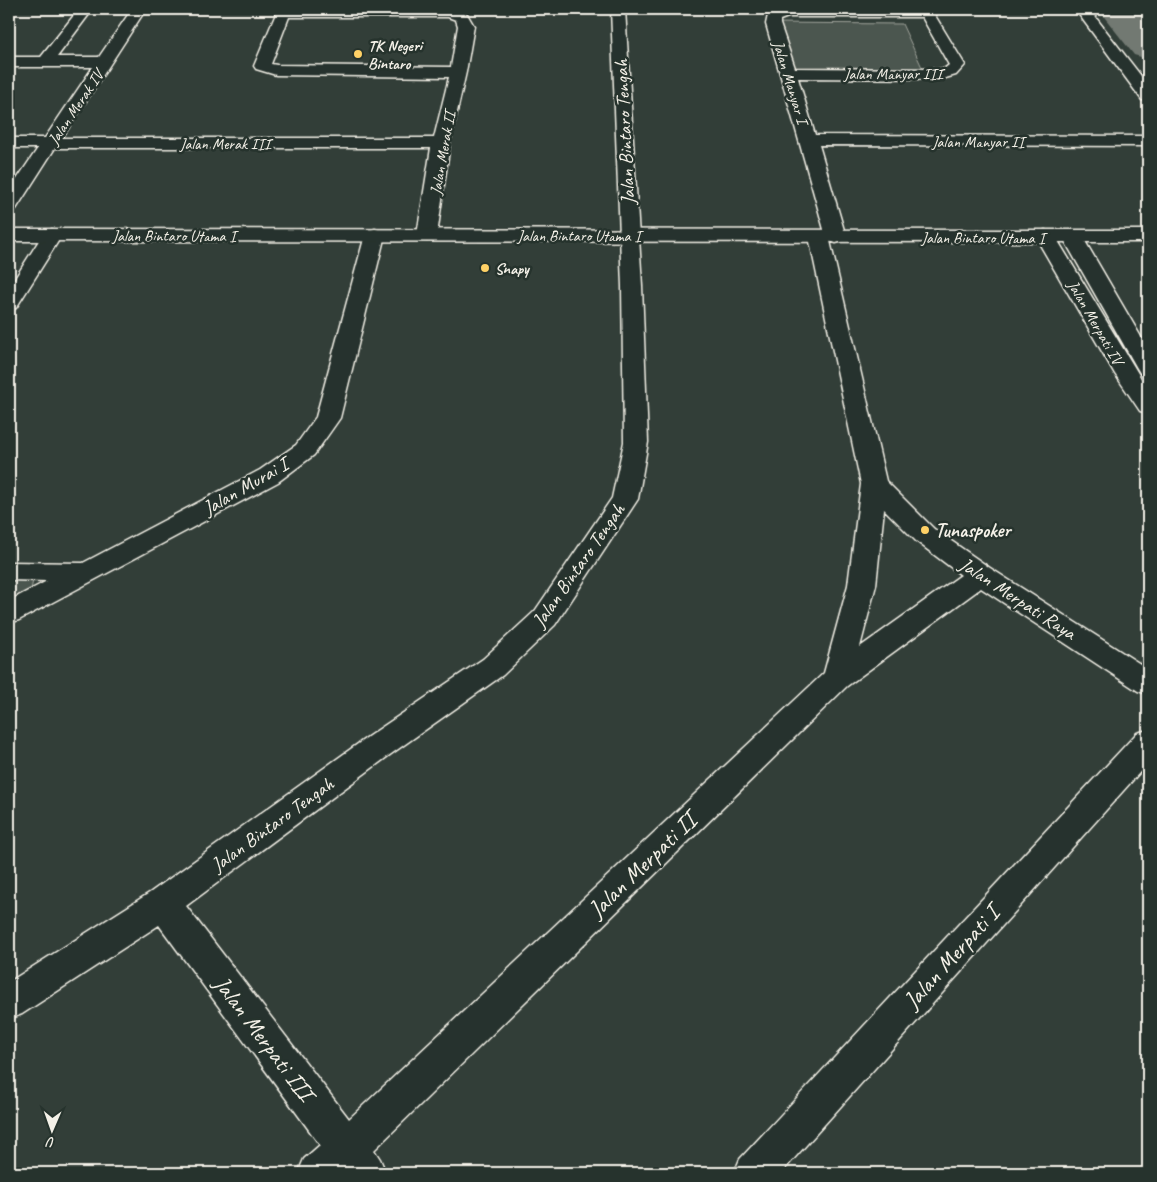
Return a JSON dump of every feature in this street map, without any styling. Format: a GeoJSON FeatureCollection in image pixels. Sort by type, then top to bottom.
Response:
{"type":"FeatureCollection","features":[{"type":"Feature","properties":{"kind":"street"},"geometry":{"type":"LineString","coordinates":[[45,62],[86,9]]}},
{"type":"Feature","properties":{"kind":"street","name":"Jalan Merak IV"},"geometry":{"type":"LineString","coordinates":[[9,205],[139,9]]}},
{"type":"Feature","properties":{"kind":"street","name":"Jalan Bintaro Tengah"},"geometry":{"type":"LineString","coordinates":[[9,1002],[163,903],[380,745],[493,667],[545,618],[625,499],[636,442],[630,236],[618,9]]}},
{"type":"Feature","properties":{"kind":"street"},"geometry":{"type":"LineString","coordinates":[[1082,9],[1148,96]]}},
{"type":"Feature","properties":{"kind":"street","name":"Jalan Merak II"},"geometry":{"type":"LineString","coordinates":[[427,235],[441,142],[458,72],[466,26],[462,17],[449,13],[284,11],[262,66],[276,70],[458,72]]}},
{"type":"Feature","properties":{"kind":"street","name":"Jalan Manyar I"},"geometry":{"type":"LineString","coordinates":[[827,237],[808,140],[773,24],[773,18],[778,15],[925,11]]}},
{"type":"Feature","properties":{"kind":"street","name":"Jalan Manyar III"},"geometry":{"type":"LineString","coordinates":[[789,73],[947,74],[953,72],[957,65],[925,11]]}},
{"type":"Feature","properties":{"kind":"street"},"geometry":{"type":"LineString","coordinates":[[9,62],[105,62]]}},
{"type":"Feature","properties":{"kind":"street","name":"Jalan Manyar II"},"geometry":{"type":"LineString","coordinates":[[808,140],[1148,141]]}},
{"type":"Feature","properties":{"kind":"street","name":"Jalan Merak III"},"geometry":{"type":"LineString","coordinates":[[9,143],[441,142]]}},
{"type":"Feature","properties":{"kind":"street","name":"Jalan Bintaro Utama I"},"geometry":{"type":"LineString","coordinates":[[9,235],[1148,236]]}},
{"type":"Feature","properties":{"kind":"street"},"geometry":{"type":"LineString","coordinates":[[9,304],[52,235]]}},
{"type":"Feature","properties":{"kind":"street","name":"Jalan Murai I"},"geometry":{"type":"LineString","coordinates":[[9,613],[269,476],[305,450],[328,418],[375,235]]}},
{"type":"Feature","properties":{"kind":"street","name":"Jalan Merpati IV"},"geometry":{"type":"LineString","coordinates":[[1046,236],[1126,374],[1148,406]]}},
{"type":"Feature","properties":{"kind":"street","name":"Jalan Merpati IV"},"geometry":{"type":"LineString","coordinates":[[1072,236],[1148,368]]}},
{"type":"Feature","properties":{"kind":"street"},"geometry":{"type":"LineString","coordinates":[[827,237],[874,484],[862,586],[837,678]]}},
{"type":"Feature","properties":{"kind":"street","name":"Jalan Merpati Raya"},"geometry":{"type":"LineString","coordinates":[[874,484],[925,535],[980,575],[1148,683]]}},
{"type":"Feature","properties":{"kind":"street"},"geometry":{"type":"LineString","coordinates":[[9,571],[86,572]]}},
{"type":"Feature","properties":{"kind":"street","name":"Jalan Merpati II"},"geometry":{"type":"LineString","coordinates":[[318,1173],[356,1161],[837,678],[980,575]]}},
{"type":"Feature","properties":{"kind":"street","name":"Jalan Merpati I"},"geometry":{"type":"LineString","coordinates":[[754,1173],[1148,742]]}},
{"type":"Feature","properties":{"kind":"street","name":"Jalan Merpati III"},"geometry":{"type":"LineString","coordinates":[[163,903],[356,1161]]}},
{"type":"Feature","properties":{"kind":"shaded area"},"geometry":{"type":"Polygon","coordinates":[[[769,23],[902,24],[926,76],[783,76],[769,23]]]}},
{"type":"Feature","properties":{"kind":"shaded area"},"geometry":{"type":"Polygon","coordinates":[[[9,580],[33,580],[31,590],[9,602],[9,580]]]}},
{"type":"Feature","properties":{"kind":"waterway"},"geometry":{"type":"LineString","coordinates":[[1117,9],[1148,47]]}},
{"type":"Feature","properties":{"kind":"place","name":"TK Negeri Bintaro"},"geometry":{"type":"Point","coordinates":[358,54]}},
{"type":"Feature","properties":{"kind":"place","name":"Snapy"},"geometry":{"type":"Point","coordinates":[485,268]}},
{"type":"Feature","properties":{"kind":"place","name":"Tunaspoker"},"geometry":{"type":"Point","coordinates":[925,530]}}]}
